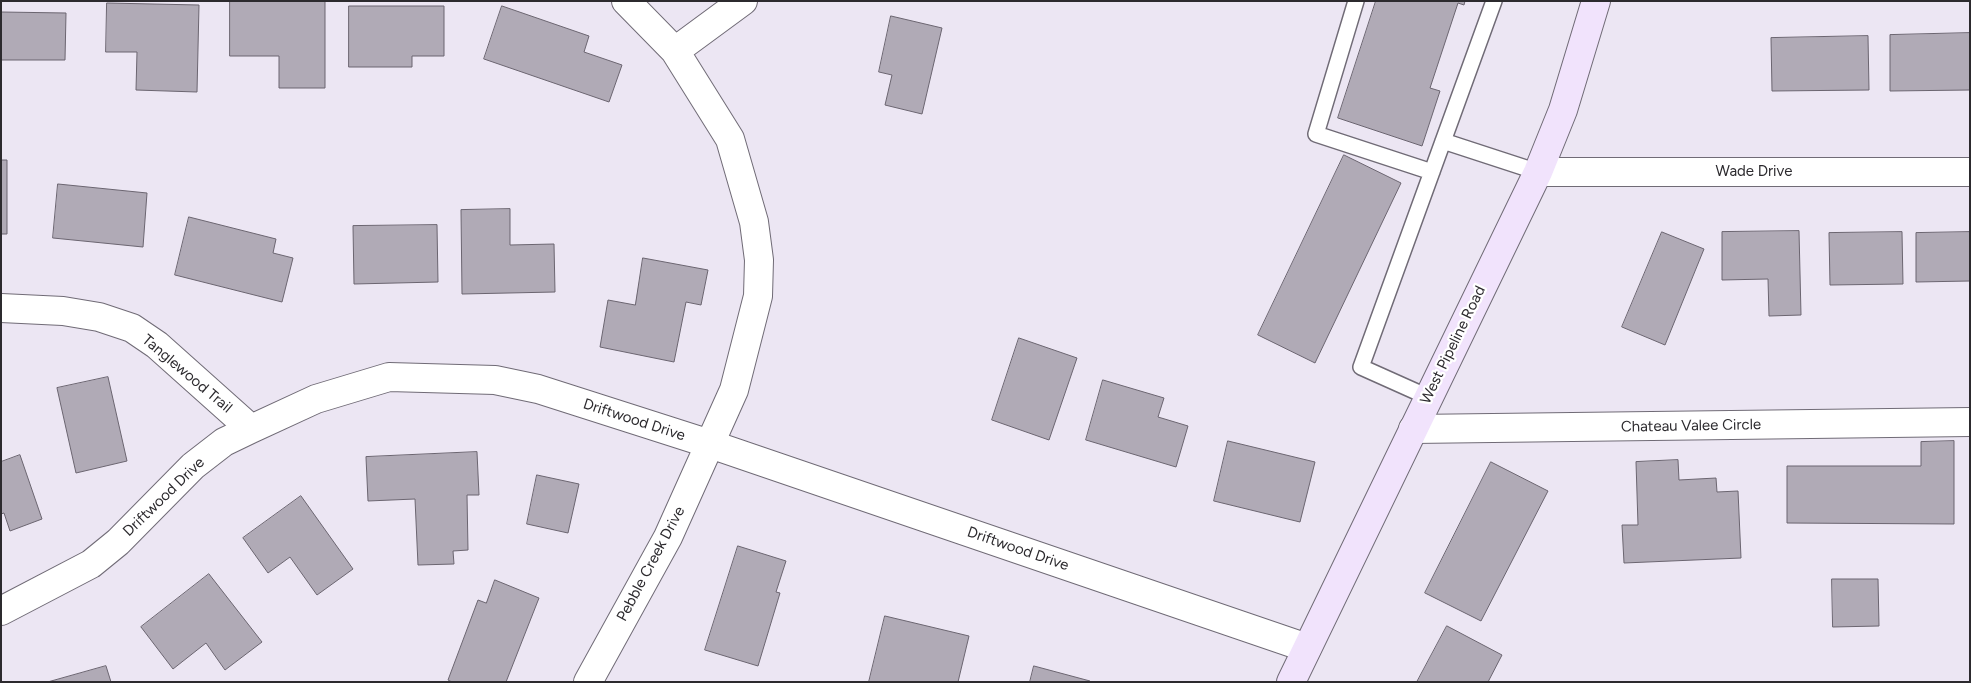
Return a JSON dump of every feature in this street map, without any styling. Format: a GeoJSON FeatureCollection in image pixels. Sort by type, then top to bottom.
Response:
{"type":"FeatureCollection","features":[{"type":"Feature","properties":{"kind":"main road","name":"West Pipeline Road"},"geometry":{"type":"LineString","coordinates":[[1291,682],[1538,172],[1563,110],[1596,1]]}},
{"type":"Feature","properties":{"kind":"street","name":"Pebble Creek Drive"},"geometry":{"type":"LineString","coordinates":[[588,682],[668,537],[734,390],[758,296],[759,260],[754,222],[730,138],[675,51],[626,1]]}},
{"type":"Feature","properties":{"kind":"street"},"geometry":{"type":"LineString","coordinates":[[675,51],[743,1]]}},
{"type":"Feature","properties":{"kind":"street","name":"Wade Drive"},"geometry":{"type":"LineString","coordinates":[[1538,172],[1970,172]]}},
{"type":"Feature","properties":{"kind":"street","name":"Tanglewood Trail"},"geometry":{"type":"LineString","coordinates":[[1,308],[63,311],[99,317],[132,328],[156,345],[251,429]]}},
{"type":"Feature","properties":{"kind":"street","name":"Driftwood Drive"},"geometry":{"type":"LineString","coordinates":[[1,611],[91,564],[118,542],[193,466],[224,442],[251,429],[316,399],[389,377],[495,380],[538,389],[710,444],[1307,648]]}},
{"type":"Feature","properties":{"kind":"street","name":"Chateau Valee Circle"},"geometry":{"type":"LineString","coordinates":[[1413,429],[1970,422]]}},
{"type":"Feature","properties":{"kind":"lane"},"geometry":{"type":"LineString","coordinates":[[1356,1],[1316,134],[1432,172]]}},
{"type":"Feature","properties":{"kind":"lane"},"geometry":{"type":"LineString","coordinates":[[1428,397],[1361,367],[1494,1]]}},
{"type":"Feature","properties":{"kind":"lane"},"geometry":{"type":"LineString","coordinates":[[1443,141],[1538,172]]}},
{"type":"Feature","properties":{"kind":"building"},"geometry":{"type":"Polygon","coordinates":[[[230,1],[325,1],[325,88],[279,88],[279,56],[230,56],[230,1]]]}},
{"type":"Feature","properties":{"kind":"building"},"geometry":{"type":"Polygon","coordinates":[[[1376,1],[1465,1],[1464,5],[1458,3],[1430,88],[1440,91],[1422,146],[1338,118],[1376,1]]]}},
{"type":"Feature","properties":{"kind":"building"},"geometry":{"type":"Polygon","coordinates":[[[107,3],[199,5],[197,92],[136,90],[137,52],[106,52],[107,3]]]}},
{"type":"Feature","properties":{"kind":"building"},"geometry":{"type":"Polygon","coordinates":[[[349,6],[444,6],[444,56],[412,56],[412,67],[349,67],[349,6]]]}},
{"type":"Feature","properties":{"kind":"building"},"geometry":{"type":"Polygon","coordinates":[[[502,6],[589,36],[584,52],[622,65],[609,102],[484,59],[502,6]]]}},
{"type":"Feature","properties":{"kind":"building"},"geometry":{"type":"Polygon","coordinates":[[[1,12],[66,13],[65,60],[1,60],[1,12]]]}},
{"type":"Feature","properties":{"kind":"building"},"geometry":{"type":"Polygon","coordinates":[[[891,16],[942,28],[922,114],[885,105],[892,75],[879,72],[891,16]]]}},
{"type":"Feature","properties":{"kind":"building"},"geometry":{"type":"Polygon","coordinates":[[[1970,33],[1970,90],[1890,91],[1890,35],[1970,33]]]}},
{"type":"Feature","properties":{"kind":"building"},"geometry":{"type":"Polygon","coordinates":[[[1868,36],[1869,90],[1772,91],[1771,38],[1868,36]]]}},
{"type":"Feature","properties":{"kind":"building"},"geometry":{"type":"Polygon","coordinates":[[[1344,155],[1401,183],[1315,363],[1258,335],[1344,155]]]}},
{"type":"Feature","properties":{"kind":"building"},"geometry":{"type":"Polygon","coordinates":[[[1,160],[7,160],[7,234],[1,234],[1,160]]]}},
{"type":"Feature","properties":{"kind":"building"},"geometry":{"type":"Polygon","coordinates":[[[58,184],[147,193],[143,247],[53,238],[58,184]]]}},
{"type":"Feature","properties":{"kind":"building"},"geometry":{"type":"Polygon","coordinates":[[[510,209],[510,245],[554,244],[555,292],[462,294],[461,210],[510,209]]]}},
{"type":"Feature","properties":{"kind":"building"},"geometry":{"type":"Polygon","coordinates":[[[189,217],[276,239],[273,253],[293,258],[282,302],[175,275],[189,217]]]}},
{"type":"Feature","properties":{"kind":"building"},"geometry":{"type":"Polygon","coordinates":[[[437,225],[438,282],[354,284],[353,226],[437,225]]]}},
{"type":"Feature","properties":{"kind":"building"},"geometry":{"type":"Polygon","coordinates":[[[1799,231],[1801,315],[1769,316],[1768,279],[1722,280],[1722,232],[1799,231]]]}},
{"type":"Feature","properties":{"kind":"building"},"geometry":{"type":"Polygon","coordinates":[[[1662,232],[1704,249],[1665,345],[1622,327],[1662,232]]]}},
{"type":"Feature","properties":{"kind":"building"},"geometry":{"type":"Polygon","coordinates":[[[1902,232],[1903,284],[1830,285],[1829,233],[1902,232]]]}},
{"type":"Feature","properties":{"kind":"building"},"geometry":{"type":"Polygon","coordinates":[[[1970,232],[1970,281],[1916,282],[1916,233],[1970,232]]]}},
{"type":"Feature","properties":{"kind":"building"},"geometry":{"type":"Polygon","coordinates":[[[643,258],[708,270],[701,305],[686,302],[674,362],[600,347],[608,300],[635,305],[643,258]]]}},
{"type":"Feature","properties":{"kind":"building"},"geometry":{"type":"Polygon","coordinates":[[[1019,338],[1077,358],[1049,440],[992,420],[1019,338]]]}},
{"type":"Feature","properties":{"kind":"building"},"geometry":{"type":"Polygon","coordinates":[[[108,377],[127,461],[76,473],[57,388],[108,377]]]}},
{"type":"Feature","properties":{"kind":"building"},"geometry":{"type":"Polygon","coordinates":[[[1103,380],[1164,398],[1158,417],[1188,426],[1176,467],[1086,440],[1103,380]]]}},
{"type":"Feature","properties":{"kind":"building"},"geometry":{"type":"Polygon","coordinates":[[[1228,441],[1315,462],[1300,522],[1214,501],[1228,441]]]}},
{"type":"Feature","properties":{"kind":"building"},"geometry":{"type":"Polygon","coordinates":[[[1954,441],[1954,524],[1787,523],[1787,466],[1921,466],[1921,442],[1954,441]]]}},
{"type":"Feature","properties":{"kind":"building"},"geometry":{"type":"Polygon","coordinates":[[[477,452],[479,495],[467,495],[468,550],[453,551],[454,564],[418,565],[415,499],[368,501],[366,457],[477,452]]]}},
{"type":"Feature","properties":{"kind":"building"},"geometry":{"type":"Polygon","coordinates":[[[20,455],[42,519],[10,531],[4,513],[1,514],[1,462],[20,455]]]}},
{"type":"Feature","properties":{"kind":"building"},"geometry":{"type":"Polygon","coordinates":[[[1678,460],[1679,480],[1716,478],[1717,492],[1738,491],[1741,558],[1624,563],[1622,525],[1638,525],[1636,462],[1678,460]]]}},
{"type":"Feature","properties":{"kind":"building"},"geometry":{"type":"Polygon","coordinates":[[[1491,462],[1548,491],[1481,621],[1425,593],[1491,462]]]}},
{"type":"Feature","properties":{"kind":"building"},"geometry":{"type":"Polygon","coordinates":[[[537,475],[579,484],[568,533],[527,524],[537,475]]]}},
{"type":"Feature","properties":{"kind":"building"},"geometry":{"type":"Polygon","coordinates":[[[301,496],[353,569],[317,595],[290,557],[268,573],[243,538],[301,496]]]}},
{"type":"Feature","properties":{"kind":"building"},"geometry":{"type":"Polygon","coordinates":[[[738,546],[786,561],[776,592],[780,593],[758,666],[705,650],[738,546]]]}},
{"type":"Feature","properties":{"kind":"building"},"geometry":{"type":"Polygon","coordinates":[[[209,574],[262,642],[225,670],[206,643],[173,669],[141,627],[209,574]]]}},
{"type":"Feature","properties":{"kind":"building"},"geometry":{"type":"Polygon","coordinates":[[[1832,579],[1878,579],[1879,626],[1833,627],[1832,579]]]}},
{"type":"Feature","properties":{"kind":"building"},"geometry":{"type":"Polygon","coordinates":[[[495,580],[539,598],[506,682],[452,682],[448,680],[478,600],[486,603],[495,580]]]}},
{"type":"Feature","properties":{"kind":"building"},"geometry":{"type":"Polygon","coordinates":[[[885,616],[969,636],[958,682],[869,682],[885,616]]]}},
{"type":"Feature","properties":{"kind":"building"},"geometry":{"type":"Polygon","coordinates":[[[1447,626],[1502,655],[1488,682],[1417,682],[1447,626]]]}},
{"type":"Feature","properties":{"kind":"building"},"geometry":{"type":"Polygon","coordinates":[[[106,666],[111,682],[48,682],[106,666]]]}},
{"type":"Feature","properties":{"kind":"building"},"geometry":{"type":"Polygon","coordinates":[[[1034,666],[1090,681],[1090,682],[1030,682],[1034,666]]]}}]}
